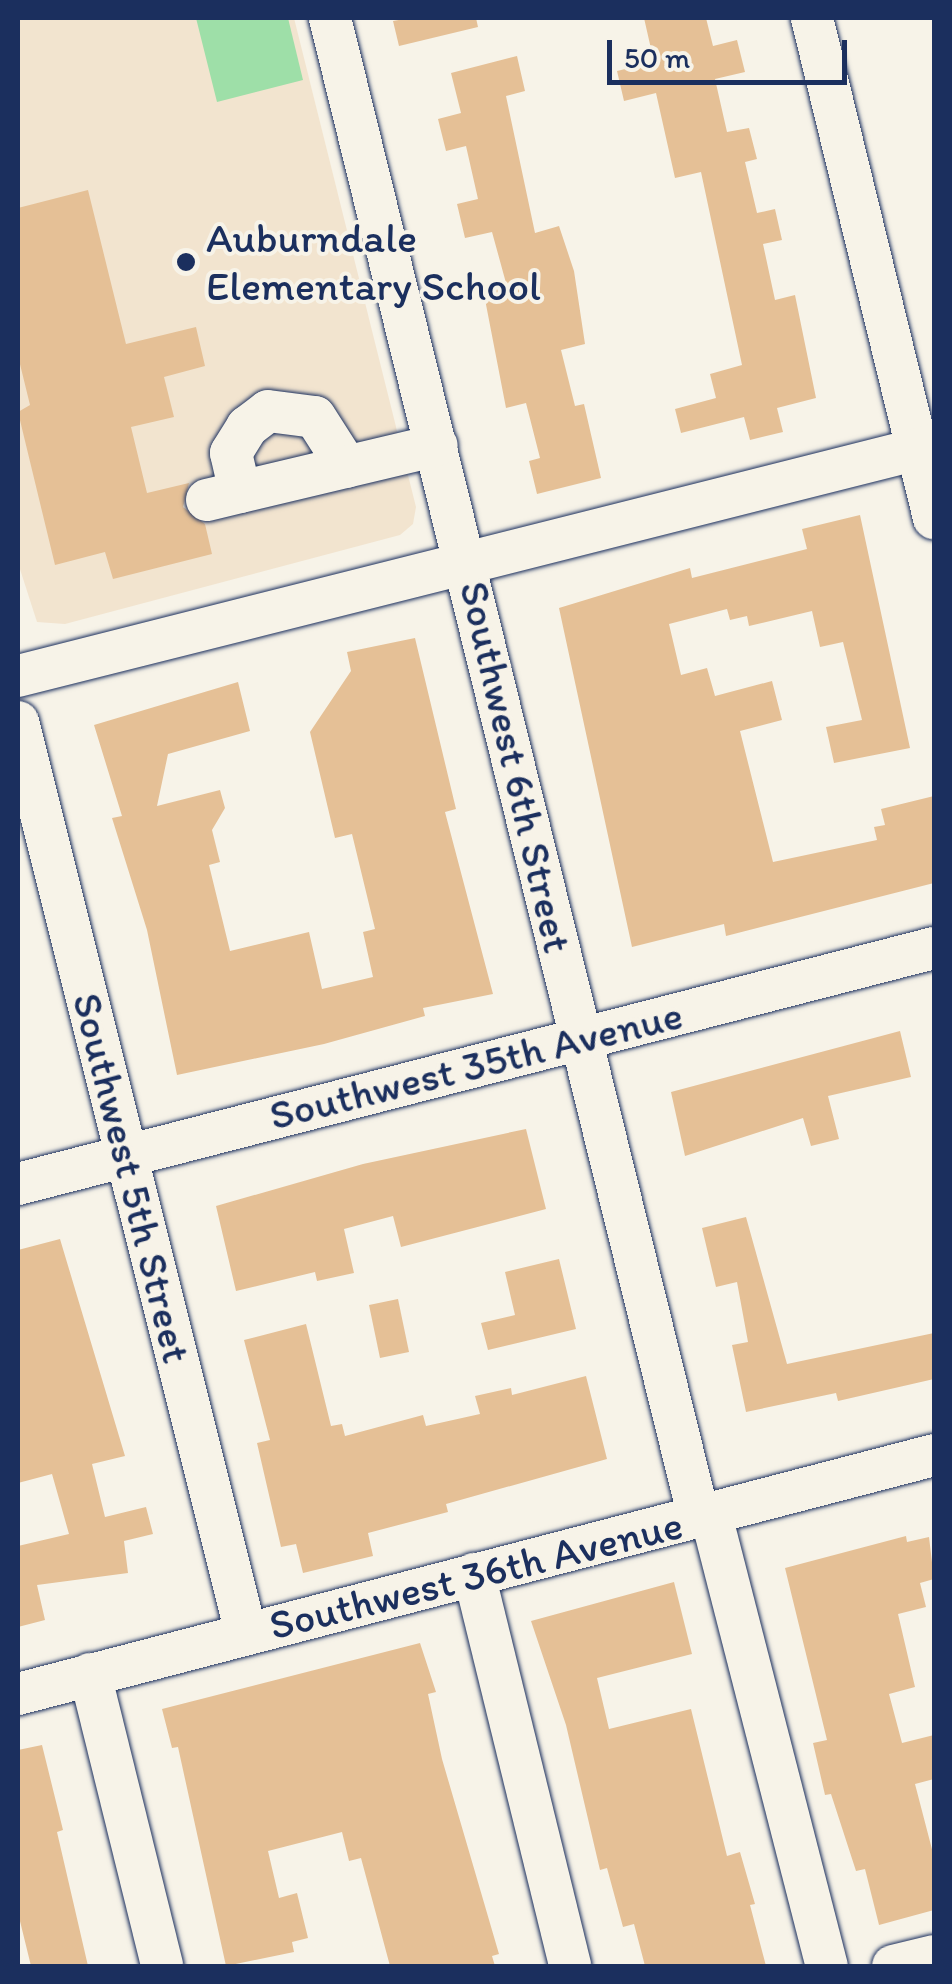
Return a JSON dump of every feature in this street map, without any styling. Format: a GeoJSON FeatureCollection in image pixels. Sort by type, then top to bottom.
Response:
{"type":"FeatureCollection","features":[{"type":"Feature","properties":{"kind":"street","name":"Southwest 6th Street"},"geometry":{"type":"LineString","coordinates":[[330,18],[468,564],[580,1037],[827,1966]]}},
{"type":"Feature","properties":{"kind":"street"},"geometry":{"type":"LineString","coordinates":[[812,18],[926,447],[934,518]]}},
{"type":"Feature","properties":{"kind":"street"},"geometry":{"type":"LineString","coordinates":[[347,466],[314,416],[268,411],[247,426],[231,453],[224,496],[437,445]]}},
{"type":"Feature","properties":{"kind":"street"},"geometry":{"type":"LineString","coordinates":[[18,676],[926,447]]}},
{"type":"Feature","properties":{"kind":"street","name":"Southwest 5th Street"},"geometry":{"type":"LineString","coordinates":[[18,722],[246,1634]]}},
{"type":"Feature","properties":{"kind":"street","name":"Southwest 35th Avenue"},"geometry":{"type":"LineString","coordinates":[[18,1184],[934,948]]}},
{"type":"Feature","properties":{"kind":"street","name":"Southwest 36th Avenue"},"geometry":{"type":"LineString","coordinates":[[18,1694],[934,1455]]}},
{"type":"Feature","properties":{"kind":"street"},"geometry":{"type":"LineString","coordinates":[[474,1574],[570,1966]]}},
{"type":"Feature","properties":{"kind":"street"},"geometry":{"type":"LineString","coordinates":[[90,1674],[162,1966]]}},
{"type":"Feature","properties":{"kind":"street"},"geometry":{"type":"LineString","coordinates":[[893,1966],[934,1956]]}},
{"type":"Feature","properties":{"kind":"shaded area","name":"Auburndale Elementary School"},"geometry":{"type":"Polygon","coordinates":[[[18,18],[294,18],[416,507],[413,524],[400,535],[65,624],[37,622],[18,563],[18,18]]]}},
{"type":"Feature","properties":{"kind":"green space"},"geometry":{"type":"Polygon","coordinates":[[[196,18],[288,18],[303,80],[217,102],[196,18]]]}},
{"type":"Feature","properties":{"kind":"building"},"geometry":{"type":"Polygon","coordinates":[[[476,18],[478,27],[399,46],[393,21],[476,18]]]}},
{"type":"Feature","properties":{"kind":"building"},"geometry":{"type":"Polygon","coordinates":[[[644,18],[706,18],[713,46],[737,40],[745,72],[715,79],[727,132],[749,128],[757,159],[745,162],[757,213],[775,209],[782,240],[763,244],[775,300],[795,295],[816,398],[777,408],[783,432],[750,440],[744,417],[681,433],[675,409],[716,398],[710,374],[742,365],[701,172],[675,178],[656,93],[624,101],[617,71],[654,62],[644,18]]]}},
{"type":"Feature","properties":{"kind":"building"},"geometry":{"type":"Polygon","coordinates":[[[517,56],[525,91],[506,96],[535,233],[559,226],[574,271],[585,344],[561,350],[575,406],[584,404],[601,478],[537,494],[529,461],[540,458],[526,403],[506,408],[483,289],[506,283],[492,232],[465,238],[457,204],[478,199],[466,146],[446,151],[438,119],[461,113],[451,73],[517,56]]]}},
{"type":"Feature","properties":{"kind":"building"},"geometry":{"type":"Polygon","coordinates":[[[88,190],[126,344],[196,327],[205,366],[164,377],[174,417],[131,427],[147,493],[189,483],[183,507],[205,524],[212,554],[113,579],[105,552],[55,565],[18,412],[30,405],[18,356],[18,208],[88,190]]]}},
{"type":"Feature","properties":{"kind":"building"},"geometry":{"type":"Polygon","coordinates":[[[860,515],[910,748],[834,763],[826,727],[862,720],[843,642],[820,647],[812,611],[749,626],[747,616],[730,620],[727,609],[669,624],[681,675],[707,668],[715,696],[772,681],[782,720],[740,731],[773,862],[877,840],[874,827],[885,825],[881,809],[934,796],[934,883],[726,936],[724,924],[632,947],[559,608],[690,568],[692,578],[807,549],[802,529],[860,515]]]}},
{"type":"Feature","properties":{"kind":"building"},"geometry":{"type":"Polygon","coordinates":[[[415,638],[456,809],[445,812],[493,994],[423,1008],[425,1016],[324,1044],[177,1075],[147,930],[112,818],[122,816],[94,725],[238,682],[250,731],[168,754],[157,806],[220,790],[225,808],[212,830],[220,862],[209,865],[230,951],[309,932],[322,989],[373,977],[363,932],[375,929],[352,834],[335,838],[310,732],[351,671],[347,652],[415,638]]]}},
{"type":"Feature","properties":{"kind":"building"},"geometry":{"type":"Polygon","coordinates":[[[900,1031],[911,1077],[828,1096],[839,1139],[811,1146],[803,1118],[685,1156],[671,1092],[900,1031]]]}},
{"type":"Feature","properties":{"kind":"building"},"geometry":{"type":"Polygon","coordinates":[[[526,1129],[546,1209],[401,1247],[393,1216],[344,1229],[354,1273],[317,1281],[315,1272],[236,1291],[216,1206],[363,1164],[526,1129]]]}},
{"type":"Feature","properties":{"kind":"building"},"geometry":{"type":"Polygon","coordinates":[[[746,1217],[787,1364],[934,1333],[934,1379],[838,1401],[836,1393],[746,1412],[732,1345],[748,1342],[737,1282],[716,1287],[702,1228],[746,1217]]]}},
{"type":"Feature","properties":{"kind":"building"},"geometry":{"type":"Polygon","coordinates":[[[60,1239],[125,1456],[92,1464],[105,1517],[146,1507],[153,1534],[124,1541],[128,1573],[37,1585],[45,1620],[18,1627],[18,1546],[69,1534],[52,1474],[18,1483],[18,1250],[60,1239]]]}},
{"type":"Feature","properties":{"kind":"building"},"geometry":{"type":"Polygon","coordinates":[[[559,1259],[576,1329],[488,1350],[481,1323],[515,1315],[505,1272],[559,1259]]]}},
{"type":"Feature","properties":{"kind":"building"},"geometry":{"type":"Polygon","coordinates":[[[398,1299],[409,1352],[380,1358],[369,1305],[398,1299]]]}},
{"type":"Feature","properties":{"kind":"building"},"geometry":{"type":"Polygon","coordinates":[[[306,1324],[331,1426],[342,1424],[345,1436],[423,1415],[426,1426],[480,1414],[475,1396],[511,1388],[512,1395],[586,1376],[607,1459],[446,1504],[448,1512],[368,1533],[373,1556],[303,1573],[296,1544],[281,1547],[257,1443],[270,1440],[244,1340],[306,1324]]]}},
{"type":"Feature","properties":{"kind":"building"},"geometry":{"type":"Polygon","coordinates":[[[906,1536],[907,1542],[929,1537],[934,1579],[920,1583],[926,1607],[898,1614],[915,1687],[889,1694],[902,1743],[934,1735],[934,1779],[915,1784],[934,1857],[934,1910],[879,1925],[865,1869],[856,1871],[831,1794],[825,1795],[813,1743],[827,1740],[785,1568],[906,1536]]]}},
{"type":"Feature","properties":{"kind":"building"},"geometry":{"type":"Polygon","coordinates":[[[674,1582],[692,1654],[597,1678],[609,1729],[691,1709],[727,1856],[740,1852],[755,1904],[750,1905],[766,1966],[645,1966],[634,1924],[623,1927],[607,1868],[600,1870],[566,1725],[531,1621],[674,1582]]]}},
{"type":"Feature","properties":{"kind":"building"},"geometry":{"type":"Polygon","coordinates":[[[420,1643],[436,1692],[428,1694],[442,1759],[499,1954],[492,1956],[495,1966],[390,1966],[361,1858],[349,1861],[342,1832],[268,1851],[279,1898],[297,1893],[308,1938],[292,1942],[294,1952],[226,1966],[178,1747],[172,1748],[162,1709],[420,1643]]]}},
{"type":"Feature","properties":{"kind":"building"},"geometry":{"type":"Polygon","coordinates":[[[42,1745],[63,1830],[57,1832],[88,1966],[31,1966],[18,1913],[18,1750],[42,1745]]]}},
{"type":"Feature","properties":{"kind":"place","name":"Auburndale Elementary School"},"geometry":{"type":"Point","coordinates":[186,262]}}]}
